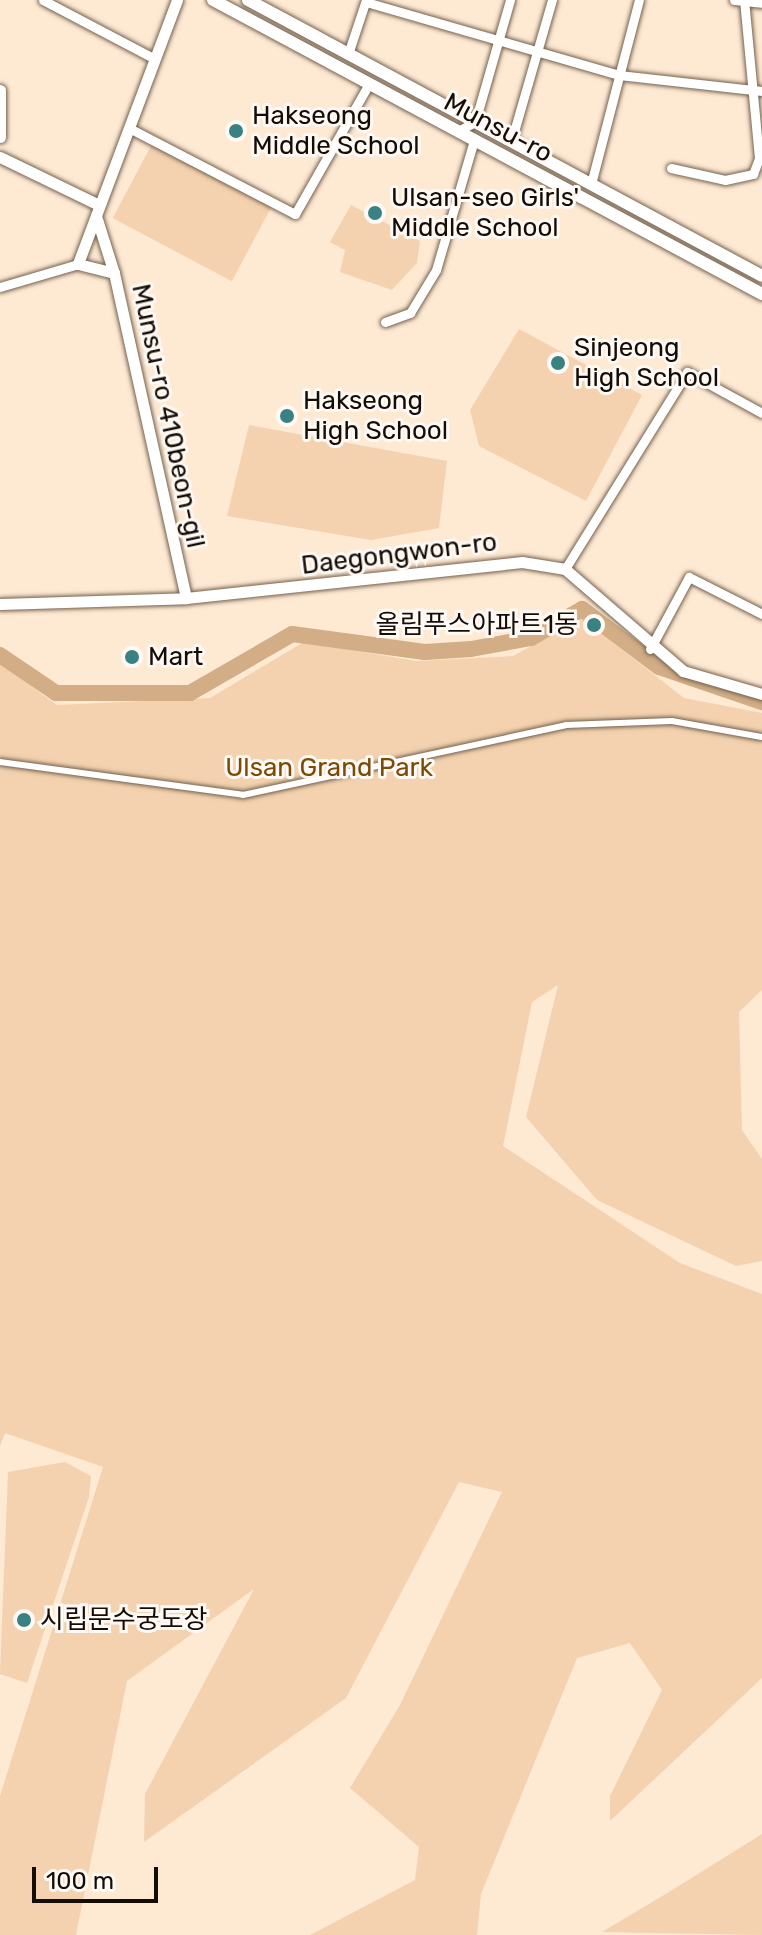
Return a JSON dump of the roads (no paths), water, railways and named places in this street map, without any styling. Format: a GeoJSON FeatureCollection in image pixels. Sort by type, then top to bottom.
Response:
{"type":"FeatureCollection","features":[{"type":"Feature","properties":{"kind":"main road","name":"Munsu-ro"},"geometry":{"type":"LineString","coordinates":[[213,0],[758,291]]}},
{"type":"Feature","properties":{"kind":"main road","name":"Munsu-ro"},"geometry":{"type":"LineString","coordinates":[[248,0],[762,276]]}},
{"type":"Feature","properties":{"kind":"main road"},"geometry":{"type":"LineString","coordinates":[[533,172],[519,154],[541,158]]}},
{"type":"Feature","properties":{"kind":"main road"},"geometry":{"type":"LineString","coordinates":[[717,270],[739,273],[724,256]]}},
{"type":"Feature","properties":{"kind":"street"},"geometry":{"type":"LineString","coordinates":[[43,0],[155,59]]}},
{"type":"Feature","properties":{"kind":"street"},"geometry":{"type":"LineString","coordinates":[[0,287],[78,264],[177,0]]}},
{"type":"Feature","properties":{"kind":"street"},"geometry":{"type":"LineString","coordinates":[[261,0],[292,24]]}},
{"type":"Feature","properties":{"kind":"street"},"geometry":{"type":"LineString","coordinates":[[455,130],[475,122],[510,0]]}},
{"type":"Feature","properties":{"kind":"street"},"geometry":{"type":"LineString","coordinates":[[511,142],[552,0]]}},
{"type":"Feature","properties":{"kind":"street"},"geometry":{"type":"LineString","coordinates":[[591,184],[639,0]]}},
{"type":"Feature","properties":{"kind":"street"},"geometry":{"type":"LineString","coordinates":[[671,168],[725,180],[753,174],[759,158],[741,0],[762,3]]}},
{"type":"Feature","properties":{"kind":"street"},"geometry":{"type":"LineString","coordinates":[[348,54],[366,1],[619,75],[762,91]]}},
{"type":"Feature","properties":{"kind":"street"},"geometry":{"type":"LineString","coordinates":[[129,128],[295,214],[369,84]]}},
{"type":"Feature","properties":{"kind":"street"},"geometry":{"type":"LineString","coordinates":[[0,90],[0,137]]}},
{"type":"Feature","properties":{"kind":"street"},"geometry":{"type":"LineString","coordinates":[[385,322],[410,313],[436,270],[474,140]]}},
{"type":"Feature","properties":{"kind":"street"},"geometry":{"type":"LineString","coordinates":[[0,157],[97,210],[114,273]]}},
{"type":"Feature","properties":{"kind":"street","name":"Munsu-ro 410beon-gil"},"geometry":{"type":"LineString","coordinates":[[78,264],[114,273],[186,598]]}},
{"type":"Feature","properties":{"kind":"street"},"geometry":{"type":"LineString","coordinates":[[762,413],[687,372],[565,569],[650,649],[683,671],[762,694]]}},
{"type":"Feature","properties":{"kind":"street","name":"Daegongwon-ro"},"geometry":{"type":"LineString","coordinates":[[0,604],[186,598],[522,562],[565,569]]}},
{"type":"Feature","properties":{"kind":"street"},"geometry":{"type":"LineString","coordinates":[[650,649],[689,577],[762,613]]}},
{"type":"Feature","properties":{"kind":"street"},"geometry":{"type":"LineString","coordinates":[[0,762],[243,795],[566,725],[672,721],[762,737]]}},
{"type":"Feature","properties":{"kind":"waterway"},"geometry":{"type":"LineString","coordinates":[[0,655],[56,693],[190,693],[292,634],[425,652],[471,649],[531,638],[582,609],[659,667],[762,702]]}},
{"type":"Feature","properties":{"kind":"place","name":"Hakseong Middle School"},"geometry":{"type":"Point","coordinates":[236,131]}},
{"type":"Feature","properties":{"kind":"place","name":"Ulsan-seo Girls' Middle School"},"geometry":{"type":"Point","coordinates":[375,213]}},
{"type":"Feature","properties":{"kind":"place","name":"Sinjeong High School"},"geometry":{"type":"Point","coordinates":[558,363]}},
{"type":"Feature","properties":{"kind":"place","name":"Hakseong High School"},"geometry":{"type":"Point","coordinates":[287,416]}},
{"type":"Feature","properties":{"kind":"place","name":"올림푸스아파트1동"},"geometry":{"type":"Point","coordinates":[594,625]}},
{"type":"Feature","properties":{"kind":"place","name":"Mart"},"geometry":{"type":"Point","coordinates":[132,657]}},
{"type":"Feature","properties":{"kind":"place","name":"시립문수궁도장"},"geometry":{"type":"Point","coordinates":[24,1620]}},
{"type":"Feature","properties":{"kind":"park label","name":"Ulsan Grand Park"},"geometry":{"type":"Point","coordinates":[329,768]}}]}
